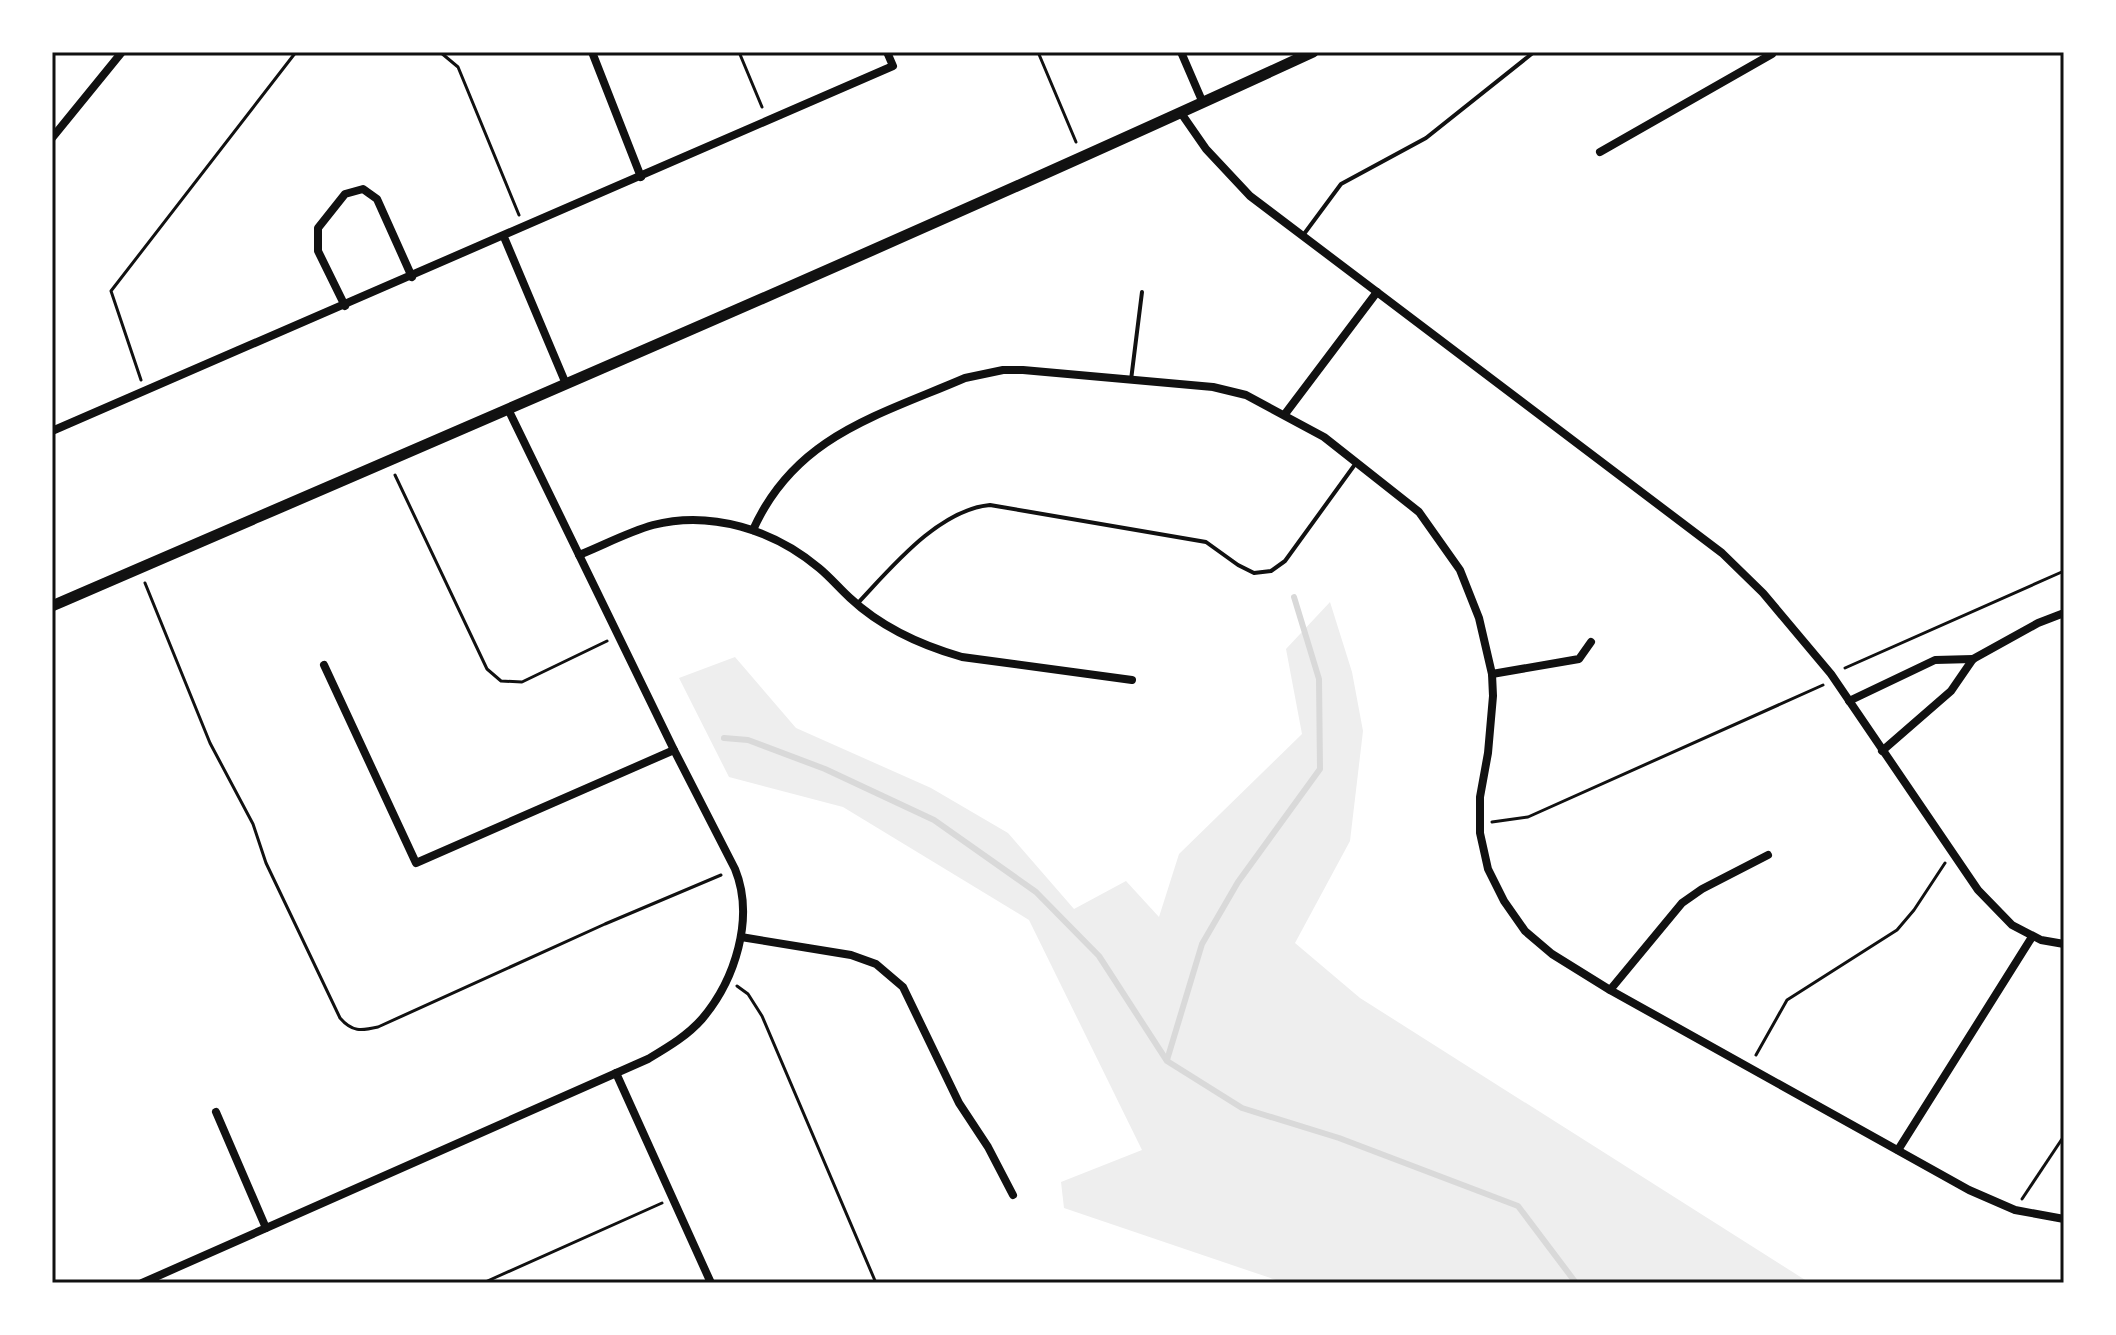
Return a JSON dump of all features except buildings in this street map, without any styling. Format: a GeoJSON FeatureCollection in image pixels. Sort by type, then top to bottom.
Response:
{"type":"FeatureCollection","features":[{"type":"Feature","properties":{"kind":"street"},"geometry":{"type":"LineString","coordinates":[[52,138],[122,52]]}},
{"type":"Feature","properties":{"kind":"street"},"geometry":{"type":"LineString","coordinates":[[592,52],[641,177]]}},
{"type":"Feature","properties":{"kind":"street"},"geometry":{"type":"LineString","coordinates":[[52,431],[893,66],[887,52]]}},
{"type":"Feature","properties":{"kind":"street"},"geometry":{"type":"LineString","coordinates":[[1181,52],[1203,103]]}},
{"type":"Feature","properties":{"kind":"street"},"geometry":{"type":"LineString","coordinates":[[52,606],[566,384],[1313,52]]}},
{"type":"Feature","properties":{"kind":"street"},"geometry":{"type":"LineString","coordinates":[[1600,152],[1771,52]]}},
{"type":"Feature","properties":{"kind":"street"},"geometry":{"type":"LineString","coordinates":[[1181,113],[1206,149],[1250,196],[1722,553],[1763,593],[1834,680],[1978,890],[2012,925],[2032,937],[2064,944]]}},
{"type":"Feature","properties":{"kind":"street"},"geometry":{"type":"LineString","coordinates":[[345,306],[318,251],[318,228],[345,194],[363,189],[377,199],[412,277]]}},
{"type":"Feature","properties":{"kind":"street"},"geometry":{"type":"LineString","coordinates":[[504,237],[566,384]]}},
{"type":"Feature","properties":{"kind":"street"},"geometry":{"type":"LineString","coordinates":[[1285,414],[1377,292]]}},
{"type":"Feature","properties":{"kind":"street"},"geometry":{"type":"LineString","coordinates":[[753,530],[783,479],[811,451],[846,429],[965,378],[984,373],[1023,370],[1213,387],[1246,395],[1285,414],[1324,437],[1419,512],[1460,570],[1479,618],[1492,674],[1491,725],[1480,797],[1480,823],[1488,869],[1504,901],[1525,931],[1552,954],[1610,990],[1969,1190],[2015,1210],[2064,1219]]}},
{"type":"Feature","properties":{"kind":"street"},"geometry":{"type":"LineString","coordinates":[[142,1283],[616,1073],[677,1042],[702,1019],[721,992],[735,961],[741,937],[742,885],[508,409]]}},
{"type":"Feature","properties":{"kind":"street"},"geometry":{"type":"LineString","coordinates":[[579,555],[638,529],[674,521],[710,520],[753,530],[789,547],[819,567],[857,604],[891,629],[914,641],[950,654],[1132,680]]}},
{"type":"Feature","properties":{"kind":"street"},"geometry":{"type":"LineString","coordinates":[[1882,751],[1951,691],[1973,659],[2038,623],[2064,613]]}},
{"type":"Feature","properties":{"kind":"street"},"geometry":{"type":"LineString","coordinates":[[1492,674],[1579,659],[1591,642]]}},
{"type":"Feature","properties":{"kind":"street"},"geometry":{"type":"LineString","coordinates":[[1849,701],[1935,660],[1973,659]]}},
{"type":"Feature","properties":{"kind":"street"},"geometry":{"type":"LineString","coordinates":[[324,665],[416,863],[674,750]]}},
{"type":"Feature","properties":{"kind":"street"},"geometry":{"type":"LineString","coordinates":[[1610,990],[1682,903],[1702,889],[1768,855]]}},
{"type":"Feature","properties":{"kind":"street"},"geometry":{"type":"LineString","coordinates":[[741,937],[851,955],[876,964],[903,987],[959,1103],[988,1147],[1013,1195]]}},
{"type":"Feature","properties":{"kind":"street"},"geometry":{"type":"LineString","coordinates":[[1898,1150],[2032,937]]}},
{"type":"Feature","properties":{"kind":"street"},"geometry":{"type":"LineString","coordinates":[[616,1073],[711,1283]]}},
{"type":"Feature","properties":{"kind":"street"},"geometry":{"type":"LineString","coordinates":[[216,1112],[266,1228]]}},
{"type":"Feature","properties":{"kind":"lane"},"geometry":{"type":"LineString","coordinates":[[1303,236],[1341,184],[1426,138],[1527,54],[1534,52]]}},
{"type":"Feature","properties":{"kind":"lane"},"geometry":{"type":"LineString","coordinates":[[1131,380],[1142,292]]}},
{"type":"Feature","properties":{"kind":"lane"},"geometry":{"type":"LineString","coordinates":[[857,604],[919,541],[961,513],[990,505],[1206,542],[1254,573],[1271,571],[1285,561],[1356,463]]}},
{"type":"Feature","properties":{"kind":"path"},"geometry":{"type":"LineString","coordinates":[[146,391],[111,291],[296,52]]}},
{"type":"Feature","properties":{"kind":"path"},"geometry":{"type":"LineString","coordinates":[[440,52],[458,67],[525,228]]}},
{"type":"Feature","properties":{"kind":"path"},"geometry":{"type":"LineString","coordinates":[[739,52],[768,121]]}},
{"type":"Feature","properties":{"kind":"path"},"geometry":{"type":"LineString","coordinates":[[1038,52],[1082,156]]}},
{"type":"Feature","properties":{"kind":"path"},"geometry":{"type":"LineString","coordinates":[[388,461],[487,669],[501,681],[522,682],[618,636]]}},
{"type":"Feature","properties":{"kind":"path"},"geometry":{"type":"LineString","coordinates":[[140,568],[210,743],[253,824],[266,863],[340,1018],[349,1029],[361,1031],[378,1027],[735,869]]}},
{"type":"Feature","properties":{"kind":"path"},"geometry":{"type":"LineString","coordinates":[[1480,823],[1528,817],[1834,680],[1848,665],[2064,571]]}},
{"type":"Feature","properties":{"kind":"path"},"geometry":{"type":"LineString","coordinates":[[1749,1067],[1787,1000],[1897,930],[1952,853]]}},
{"type":"Feature","properties":{"kind":"path"},"geometry":{"type":"LineString","coordinates":[[727,979],[748,994],[762,1016],[876,1283]]}},
{"type":"Feature","properties":{"kind":"path"},"geometry":{"type":"LineString","coordinates":[[2015,1210],[2064,1136]]}},
{"type":"Feature","properties":{"kind":"path"},"geometry":{"type":"LineString","coordinates":[[483,1283],[673,1199]]}},
{"type":"Feature","properties":{"kind":"shaded area"},"geometry":{"type":"Polygon","coordinates":[[[1330,602],[1352,672],[1363,731],[1350,841],[1295,943],[1360,998],[1810,1283],[1285,1283],[1064,1208],[1061,1182],[1142,1150],[1029,920],[843,807],[729,777],[679,678],[735,657],[796,728],[931,788],[1008,833],[1074,909],[1126,881],[1159,917],[1179,854],[1302,734],[1286,649],[1330,602]]]}},
{"type":"Feature","properties":{"kind":"waterway"},"geometry":{"type":"LineString","coordinates":[[1167,1060],[1202,944],[1238,882],[1320,769],[1319,679],[1294,597]]}},
{"type":"Feature","properties":{"kind":"waterway"},"geometry":{"type":"LineString","coordinates":[[724,738],[748,740],[825,769],[934,820],[1036,892],[1099,956],[1167,1061],[1242,1108],[1339,1138],[1518,1206],[1576,1283]]}}]}
